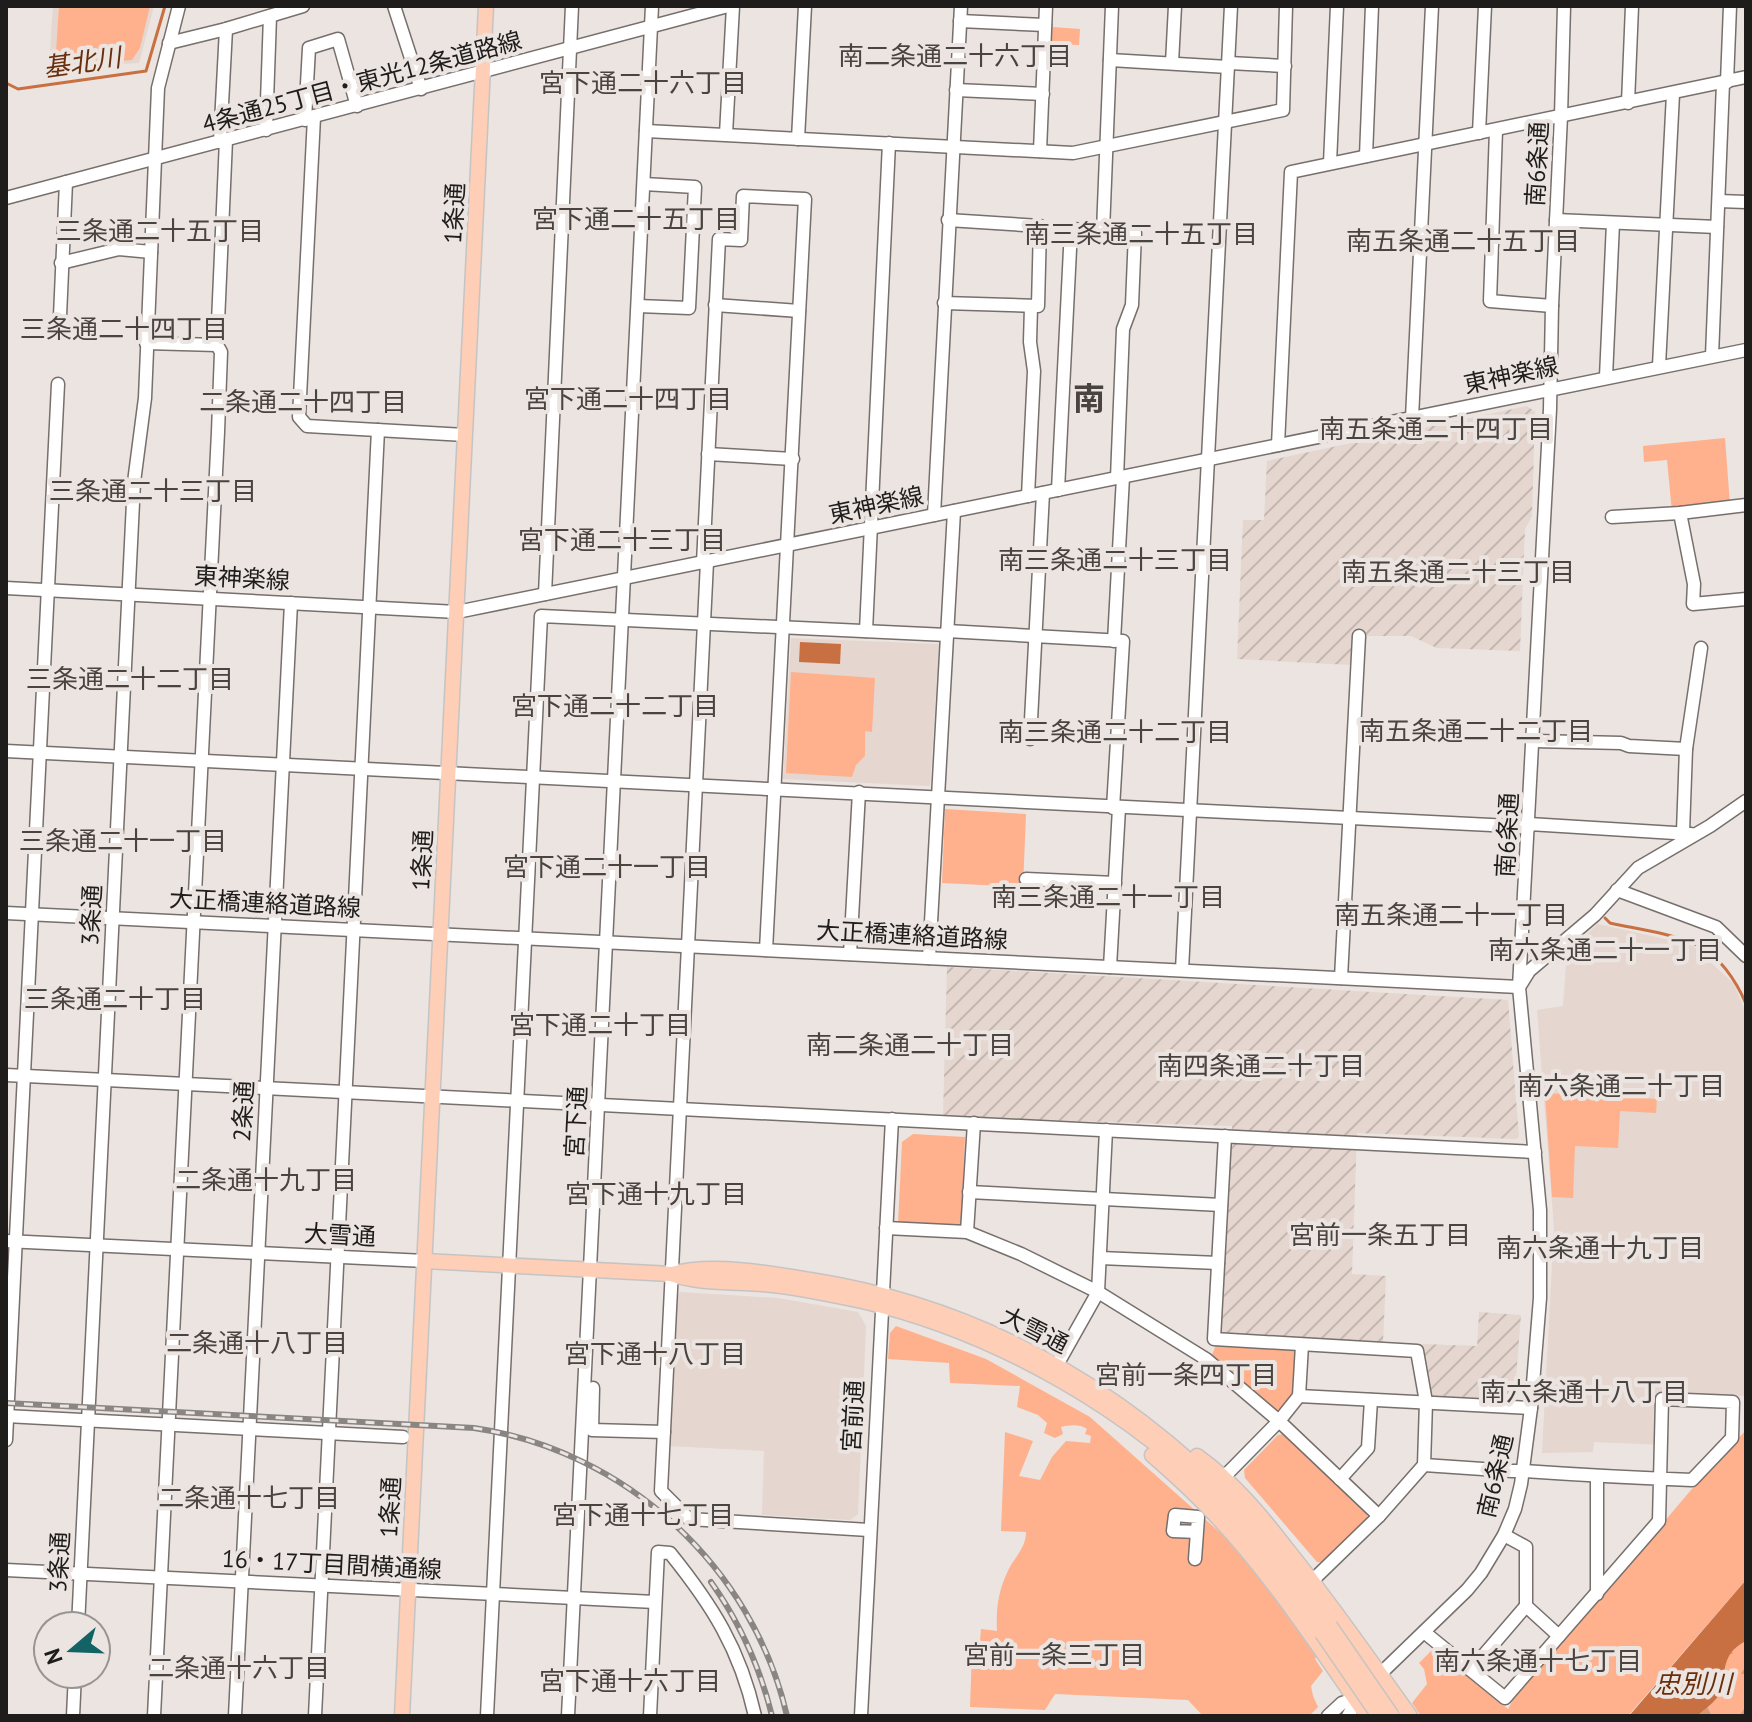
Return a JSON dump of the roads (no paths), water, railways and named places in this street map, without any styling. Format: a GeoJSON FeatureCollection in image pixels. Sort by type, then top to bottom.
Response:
{"type":"FeatureCollection","features":[{"type":"Feature","properties":{"kind":"main road","name":"1条通"},"geometry":{"type":"LineString","coordinates":[[402,1716],[486,6]]}},
{"type":"Feature","properties":{"kind":"main road","name":"大雪通"},"geometry":{"type":"LineString","coordinates":[[425,1261],[671,1274],[690,1269],[777,1274],[952,1315],[1056,1373],[1134,1428],[1183,1469],[1229,1512],[1328,1631]]}},
{"type":"Feature","properties":{"kind":"main road","name":"大雪通"},"geometry":{"type":"LineString","coordinates":[[1056,1373],[1093,1387],[1203,1472],[1276,1549],[1328,1631]]}},
{"type":"Feature","properties":{"kind":"main road"},"geometry":{"type":"LineString","coordinates":[[1093,1387],[1225,1476],[1313,1580],[1328,1631],[1355,1699],[1367,1716]]}},
{"type":"Feature","properties":{"kind":"main road"},"geometry":{"type":"LineString","coordinates":[[1328,1631],[1380,1674],[1410,1716]]}},
{"type":"Feature","properties":{"kind":"main road"},"geometry":{"type":"LineString","coordinates":[[1328,1631],[1379,1716]]}},
{"type":"Feature","properties":{"kind":"main road"},"geometry":{"type":"LineString","coordinates":[[1328,1631],[1392,1716]]}},
{"type":"Feature","properties":{"kind":"street","name":"3条通"},"geometry":{"type":"LineString","coordinates":[[79,1610],[134,482],[145,398],[158,88],[179,6]]}},
{"type":"Feature","properties":{"kind":"street"},"geometry":{"type":"LineString","coordinates":[[169,43],[303,6]]}},
{"type":"Feature","properties":{"kind":"street"},"geometry":{"type":"LineString","coordinates":[[394,6],[421,89]]}},
{"type":"Feature","properties":{"kind":"street"},"geometry":{"type":"LineString","coordinates":[[545,594],[572,6]]}},
{"type":"Feature","properties":{"kind":"street","name":"宮下通"},"geometry":{"type":"LineString","coordinates":[[568,1716],[652,6]]}},
{"type":"Feature","properties":{"kind":"street"},"geometry":{"type":"LineString","coordinates":[[798,139],[805,6]]}},
{"type":"Feature","properties":{"kind":"street"},"geometry":{"type":"LineString","coordinates":[[934,515],[961,6]]}},
{"type":"Feature","properties":{"kind":"street"},"geometry":{"type":"LineString","coordinates":[[1040,151],[1046,6]]}},
{"type":"Feature","properties":{"kind":"street"},"geometry":{"type":"LineString","coordinates":[[1103,231],[1112,6]]}},
{"type":"Feature","properties":{"kind":"street"},"geometry":{"type":"LineString","coordinates":[[1172,63],[1175,6]]}},
{"type":"Feature","properties":{"kind":"street"},"geometry":{"type":"LineString","coordinates":[[1182,970],[1231,6]]}},
{"type":"Feature","properties":{"kind":"street"},"geometry":{"type":"LineString","coordinates":[[646,131],[1073,153],[1283,110],[1286,6]]}},
{"type":"Feature","properties":{"kind":"street"},"geometry":{"type":"LineString","coordinates":[[1330,163],[1337,6]]}},
{"type":"Feature","properties":{"kind":"street"},"geometry":{"type":"LineString","coordinates":[[1366,156],[1372,6]]}},
{"type":"Feature","properties":{"kind":"street"},"geometry":{"type":"LineString","coordinates":[[1412,418],[1432,6]]}},
{"type":"Feature","properties":{"kind":"street"},"geometry":{"type":"LineString","coordinates":[[1479,133],[1485,6]]}},
{"type":"Feature","properties":{"kind":"street","name":"南6条通"},"geometry":{"type":"LineString","coordinates":[[1348,1716],[1355,1699],[1467,1590],[1504,1535],[1515,1509],[1531,1408],[1541,1270],[1535,1152],[1519,987],[1534,741],[1564,6]]}},
{"type":"Feature","properties":{"kind":"street"},"geometry":{"type":"LineString","coordinates":[[1628,103],[1632,6]]}},
{"type":"Feature","properties":{"kind":"street"},"geometry":{"type":"LineString","coordinates":[[1712,356],[1730,6]]}},
{"type":"Feature","properties":{"kind":"street"},"geometry":{"type":"LineString","coordinates":[[723,7],[726,134]]}},
{"type":"Feature","properties":{"kind":"street","name":"4条通25丁目・東光12条道路線"},"geometry":{"type":"LineString","coordinates":[[6,198],[723,7]]}},
{"type":"Feature","properties":{"kind":"street"},"geometry":{"type":"LineString","coordinates":[[266,130],[270,16]]}},
{"type":"Feature","properties":{"kind":"street"},"geometry":{"type":"LineString","coordinates":[[960,21],[1045,25]]}},
{"type":"Feature","properties":{"kind":"street"},"geometry":{"type":"LineString","coordinates":[[154,1716],[221,352],[217,345],[226,29]]}},
{"type":"Feature","properties":{"kind":"street"},"geometry":{"type":"LineString","coordinates":[[357,106],[338,39],[309,48],[299,417],[307,426],[465,435]]}},
{"type":"Feature","properties":{"kind":"street"},"geometry":{"type":"LineString","coordinates":[[1110,60],[1285,66]]}},
{"type":"Feature","properties":{"kind":"street"},"geometry":{"type":"LineString","coordinates":[[1278,445],[1291,172],[1746,77]]}},
{"type":"Feature","properties":{"kind":"street"},"geometry":{"type":"LineString","coordinates":[[956,90],[1043,94]]}},
{"type":"Feature","properties":{"kind":"street"},"geometry":{"type":"LineString","coordinates":[[1659,366],[1673,94]]}},
{"type":"Feature","properties":{"kind":"street"},"geometry":{"type":"LineString","coordinates":[[1496,130],[1490,301],[1552,306]]}},
{"type":"Feature","properties":{"kind":"street"},"geometry":{"type":"LineString","coordinates":[[866,631],[889,143]]}},
{"type":"Feature","properties":{"kind":"street"},"geometry":{"type":"LineString","coordinates":[[60,316],[66,182]]}},
{"type":"Feature","properties":{"kind":"street"},"geometry":{"type":"LineString","coordinates":[[638,306],[689,308],[690,293],[695,187],[644,184]]}},
{"type":"Feature","properties":{"kind":"street"},"geometry":{"type":"LineString","coordinates":[[766,950],[805,199],[743,196],[741,240],[719,239],[708,454],[705,624],[661,1491],[689,1519],[869,1530]]}},
{"type":"Feature","properties":{"kind":"street"},"geometry":{"type":"LineString","coordinates":[[1719,201],[1746,202]]}},
{"type":"Feature","properties":{"kind":"street"},"geometry":{"type":"LineString","coordinates":[[944,303],[1038,306],[1040,226],[948,220]]}},
{"type":"Feature","properties":{"kind":"street"},"geometry":{"type":"LineString","coordinates":[[1556,220],[1717,227]]}},
{"type":"Feature","properties":{"kind":"street"},"geometry":{"type":"LineString","coordinates":[[1606,377],[1613,223]]}},
{"type":"Feature","properties":{"kind":"street"},"geometry":{"type":"LineString","coordinates":[[1058,490],[1071,229],[1135,233],[1132,305],[1123,329],[1114,641]]}},
{"type":"Feature","properties":{"kind":"street"},"geometry":{"type":"LineString","coordinates":[[61,263],[119,249],[151,252]]}},
{"type":"Feature","properties":{"kind":"street"},"geometry":{"type":"LineString","coordinates":[[715,305],[799,311]]}},
{"type":"Feature","properties":{"kind":"street"},"geometry":{"type":"LineString","coordinates":[[1028,496],[1034,371],[1030,342],[1031,307]]}},
{"type":"Feature","properties":{"kind":"street"},"geometry":{"type":"LineString","coordinates":[[146,343],[217,345]]}},
{"type":"Feature","properties":{"kind":"street","name":"東神楽線"},"geometry":{"type":"LineString","coordinates":[[6,588],[457,612],[1746,350]]}},
{"type":"Feature","properties":{"kind":"street"},"geometry":{"type":"LineString","coordinates":[[6,1440],[11,1241],[25,1076],[58,384]]}},
{"type":"Feature","properties":{"kind":"street"},"geometry":{"type":"LineString","coordinates":[[315,1716],[378,430]]}},
{"type":"Feature","properties":{"kind":"street"},"geometry":{"type":"LineString","coordinates":[[708,454],[793,459]]}},
{"type":"Feature","properties":{"kind":"street"},"geometry":{"type":"LineString","coordinates":[[1030,739],[1043,493]]}},
{"type":"Feature","properties":{"kind":"street"},"geometry":{"type":"LineString","coordinates":[[1612,517],[1746,505]]}},
{"type":"Feature","properties":{"kind":"street"},"geometry":{"type":"LineString","coordinates":[[929,958],[954,511]]}},
{"type":"Feature","properties":{"kind":"street"},"geometry":{"type":"LineString","coordinates":[[1680,513],[1694,584],[1693,604],[1746,599]]}},
{"type":"Feature","properties":{"kind":"street","name":"2条通"},"geometry":{"type":"LineString","coordinates":[[235,1716],[291,603]]}},
{"type":"Feature","properties":{"kind":"street"},"geometry":{"type":"LineString","coordinates":[[487,1716],[541,616],[1123,641],[1110,967]]}},
{"type":"Feature","properties":{"kind":"street"},"geometry":{"type":"LineString","coordinates":[[1341,978],[1359,636]]}},
{"type":"Feature","properties":{"kind":"street"},"geometry":{"type":"LineString","coordinates":[[1689,833],[1686,749],[1701,648]]}},
{"type":"Feature","properties":{"kind":"street"},"geometry":{"type":"LineString","coordinates":[[1534,741],[1621,743],[1686,749]]}},
{"type":"Feature","properties":{"kind":"street"},"geometry":{"type":"LineString","coordinates":[[6,751],[859,792],[1116,808],[1689,833]]}},
{"type":"Feature","properties":{"kind":"street"},"geometry":{"type":"LineString","coordinates":[[850,954],[859,792]]}},
{"type":"Feature","properties":{"kind":"street"},"geometry":{"type":"LineString","coordinates":[[1519,987],[1529,971],[1595,915],[1638,868],[1689,833],[1746,801]]}},
{"type":"Feature","properties":{"kind":"street"},"geometry":{"type":"LineString","coordinates":[[1026,879],[1115,883]]}},
{"type":"Feature","properties":{"kind":"street"},"geometry":{"type":"LineString","coordinates":[[1617,890],[1716,927],[1746,956]]}},
{"type":"Feature","properties":{"kind":"street","name":"大正橋連絡道路線"},"geometry":{"type":"LineString","coordinates":[[6,913],[1519,987]]}},
{"type":"Feature","properties":{"kind":"street"},"geometry":{"type":"LineString","coordinates":[[6,1075],[1535,1152]]}},
{"type":"Feature","properties":{"kind":"street","name":"宮前通"},"geometry":{"type":"LineString","coordinates":[[861,1716],[892,1119]]}},
{"type":"Feature","properties":{"kind":"street"},"geometry":{"type":"LineString","coordinates":[[967,1232],[974,1123]]}},
{"type":"Feature","properties":{"kind":"street"},"geometry":{"type":"LineString","coordinates":[[1056,1373],[1098,1292],[1106,1130]]}},
{"type":"Feature","properties":{"kind":"street"},"geometry":{"type":"LineString","coordinates":[[1206,1359],[1214,1339],[1225,1136]]}},
{"type":"Feature","properties":{"kind":"street"},"geometry":{"type":"LineString","coordinates":[[969,1192],[1221,1205]]}},
{"type":"Feature","properties":{"kind":"street"},"geometry":{"type":"LineString","coordinates":[[886,1228],[967,1232],[1021,1254],[1098,1292],[1206,1359],[1279,1421],[1379,1516]]}},
{"type":"Feature","properties":{"kind":"street","name":"大雪通"},"geometry":{"type":"LineString","coordinates":[[11,1241],[425,1261]]}},
{"type":"Feature","properties":{"kind":"street"},"geometry":{"type":"LineString","coordinates":[[1100,1258],[1218,1263]]}},
{"type":"Feature","properties":{"kind":"street"},"geometry":{"type":"LineString","coordinates":[[1214,1339],[1417,1351],[1426,1402],[1424,1465],[1379,1516],[1313,1580]]}},
{"type":"Feature","properties":{"kind":"street"},"geometry":{"type":"LineString","coordinates":[[1225,1476],[1299,1396],[1302,1345]]}},
{"type":"Feature","properties":{"kind":"street"},"geometry":{"type":"LineString","coordinates":[[585,1379],[593,1388],[592,1430],[664,1432]]}},
{"type":"Feature","properties":{"kind":"street"},"geometry":{"type":"LineString","coordinates":[[1299,1396],[1531,1408]]}},
{"type":"Feature","properties":{"kind":"street"},"geometry":{"type":"LineString","coordinates":[[1424,1465],[1597,1476],[1660,1479],[1692,1480],[1732,1438],[1733,1402],[1662,1399],[1660,1479],[1659,1521],[1505,1698],[1424,1632]]}},
{"type":"Feature","properties":{"kind":"street"},"geometry":{"type":"LineString","coordinates":[[1340,1479],[1368,1448],[1371,1400]]}},
{"type":"Feature","properties":{"kind":"street"},"geometry":{"type":"LineString","coordinates":[[7,1416],[403,1437]]}},
{"type":"Feature","properties":{"kind":"street"},"geometry":{"type":"LineString","coordinates":[[1597,1476],[1597,1594]]}},
{"type":"Feature","properties":{"kind":"street"},"geometry":{"type":"LineString","coordinates":[[1180,1524],[1198,1528],[1195,1559]]}},
{"type":"Feature","properties":{"kind":"street"},"geometry":{"type":"LineString","coordinates":[[1471,1670],[1526,1606],[1526,1547],[1504,1535]]}},
{"type":"Feature","properties":{"kind":"street"},"geometry":{"type":"LineString","coordinates":[[650,1716],[658,1552],[670,1553],[711,1605],[729,1637],[755,1716]]}},
{"type":"Feature","properties":{"kind":"street","name":"16・17丁目間横通線"},"geometry":{"type":"LineString","coordinates":[[6,1570],[655,1602]]}},
{"type":"Feature","properties":{"kind":"street"},"geometry":{"type":"LineString","coordinates":[[1526,1606],[1559,1636]]}},
{"type":"Feature","properties":{"kind":"street"},"geometry":{"type":"LineString","coordinates":[[73,1716],[74,1690]]}},
{"type":"Feature","properties":{"kind":"street","name":"南6条通"},"geometry":{"type":"LineString","coordinates":[[1328,1716],[1342,1703],[1355,1699]]}},
{"type":"Feature","properties":{"kind":"water"},"geometry":{"type":"Polygon","coordinates":[[[800,642],[841,644],[840,664],[799,662],[800,642]]]}},
{"type":"Feature","properties":{"kind":"water","name":"忠別川"},"geometry":{"type":"Polygon","coordinates":[[[1746,1580],[1746,1641],[1727,1660],[1717,1698],[1697,1716],[1629,1716],[1746,1580]]]}},
{"type":"Feature","properties":{"kind":"waterway","name":"基北川"},"geometry":{"type":"LineString","coordinates":[[6,83],[18,89],[146,71],[165,6]]}},
{"type":"Feature","properties":{"kind":"waterway"},"geometry":{"type":"LineString","coordinates":[[1605,918],[1610,923],[1675,937],[1703,948],[1726,969],[1746,1004]]}},
{"type":"Feature","properties":{"kind":"railway"},"geometry":{"type":"LineString","coordinates":[[6,1403],[474,1428],[529,1441],[582,1461],[630,1490],[674,1524],[713,1565],[745,1611],[770,1662],[787,1716]]}},
{"type":"Feature","properties":{"kind":"railway"},"geometry":{"type":"LineString","coordinates":[[711,1582],[748,1646],[772,1716]]}},
{"type":"Feature","properties":{"kind":"district","name":"南二条通二十六丁目"},"geometry":{"type":"Point","coordinates":[955,55]}},
{"type":"Feature","properties":{"kind":"district","name":"宮下通二十六丁目"},"geometry":{"type":"Point","coordinates":[643,82]}},
{"type":"Feature","properties":{"kind":"district","name":"宮下通二十五丁目"},"geometry":{"type":"Point","coordinates":[636,218]}},
{"type":"Feature","properties":{"kind":"district","name":"三条通二十五丁目"},"geometry":{"type":"Point","coordinates":[160,230]}},
{"type":"Feature","properties":{"kind":"district","name":"南三条通二十五丁目"},"geometry":{"type":"Point","coordinates":[1141,233]}},
{"type":"Feature","properties":{"kind":"district","name":"南五条通二十五丁目"},"geometry":{"type":"Point","coordinates":[1463,240]}},
{"type":"Feature","properties":{"kind":"district","name":"三条通二十四丁目"},"geometry":{"type":"Point","coordinates":[124,328]}},
{"type":"Feature","properties":{"kind":"district","name":"宮下通二十四丁目"},"geometry":{"type":"Point","coordinates":[628,398]}},
{"type":"Feature","properties":{"kind":"district","name":"南"},"geometry":{"type":"Point","coordinates":[1089,398]}},
{"type":"Feature","properties":{"kind":"district","name":"二条通二十四丁目"},"geometry":{"type":"Point","coordinates":[303,401]}},
{"type":"Feature","properties":{"kind":"district","name":"南五条通二十四丁目"},"geometry":{"type":"Point","coordinates":[1436,428]}},
{"type":"Feature","properties":{"kind":"district","name":"三条通二十三丁目"},"geometry":{"type":"Point","coordinates":[153,490]}},
{"type":"Feature","properties":{"kind":"district","name":"宮下通二十三丁目"},"geometry":{"type":"Point","coordinates":[622,539]}},
{"type":"Feature","properties":{"kind":"district","name":"南三条通二十三丁目"},"geometry":{"type":"Point","coordinates":[1115,559]}},
{"type":"Feature","properties":{"kind":"district","name":"南五条通二十三丁目"},"geometry":{"type":"Point","coordinates":[1458,571]}},
{"type":"Feature","properties":{"kind":"district","name":"三条通二十二丁目"},"geometry":{"type":"Point","coordinates":[130,678]}},
{"type":"Feature","properties":{"kind":"district","name":"宮下通二十二丁目"},"geometry":{"type":"Point","coordinates":[615,705]}},
{"type":"Feature","properties":{"kind":"district","name":"南五条通二十二丁目"},"geometry":{"type":"Point","coordinates":[1476,730]}},
{"type":"Feature","properties":{"kind":"district","name":"南三条通二十二丁目"},"geometry":{"type":"Point","coordinates":[1115,731]}},
{"type":"Feature","properties":{"kind":"district","name":"三条通二十一丁目"},"geometry":{"type":"Point","coordinates":[123,840]}},
{"type":"Feature","properties":{"kind":"district","name":"宮下通二十一丁目"},"geometry":{"type":"Point","coordinates":[607,866]}},
{"type":"Feature","properties":{"kind":"district","name":"南三条通二十一丁目"},"geometry":{"type":"Point","coordinates":[1108,896]}},
{"type":"Feature","properties":{"kind":"district","name":"南五条通二十一丁目"},"geometry":{"type":"Point","coordinates":[1451,914]}},
{"type":"Feature","properties":{"kind":"district","name":"南六条通二十一丁目"},"geometry":{"type":"Point","coordinates":[1605,949]}},
{"type":"Feature","properties":{"kind":"district","name":"三条通二十丁目"},"geometry":{"type":"Point","coordinates":[115,998]}},
{"type":"Feature","properties":{"kind":"district","name":"宮下通二十丁目"},"geometry":{"type":"Point","coordinates":[600,1024]}},
{"type":"Feature","properties":{"kind":"district","name":"南二条通二十丁目"},"geometry":{"type":"Point","coordinates":[910,1044]}},
{"type":"Feature","properties":{"kind":"district","name":"南四条通二十丁目"},"geometry":{"type":"Point","coordinates":[1261,1065]}},
{"type":"Feature","properties":{"kind":"district","name":"南六条通二十丁目"},"geometry":{"type":"Point","coordinates":[1621,1085]}},
{"type":"Feature","properties":{"kind":"district","name":"二条通十九丁目"},"geometry":{"type":"Point","coordinates":[266,1179]}},
{"type":"Feature","properties":{"kind":"district","name":"宮下通十九丁目"},"geometry":{"type":"Point","coordinates":[656,1193]}},
{"type":"Feature","properties":{"kind":"district","name":"宮前一条五丁目"},"geometry":{"type":"Point","coordinates":[1380,1234]}},
{"type":"Feature","properties":{"kind":"district","name":"南六条通十九丁目"},"geometry":{"type":"Point","coordinates":[1600,1247]}},
{"type":"Feature","properties":{"kind":"district","name":"二条通十八丁目"},"geometry":{"type":"Point","coordinates":[257,1342]}},
{"type":"Feature","properties":{"kind":"district","name":"宮下通十八丁目"},"geometry":{"type":"Point","coordinates":[655,1353]}},
{"type":"Feature","properties":{"kind":"district","name":"宮前一条四丁目"},"geometry":{"type":"Point","coordinates":[1186,1374]}},
{"type":"Feature","properties":{"kind":"district","name":"南六条通十八丁目"},"geometry":{"type":"Point","coordinates":[1584,1391]}},
{"type":"Feature","properties":{"kind":"district","name":"二条通十七丁目"},"geometry":{"type":"Point","coordinates":[249,1497]}},
{"type":"Feature","properties":{"kind":"district","name":"宮下通十七丁目"},"geometry":{"type":"Point","coordinates":[643,1514]}},
{"type":"Feature","properties":{"kind":"district","name":"宮前一条三丁目"},"geometry":{"type":"Point","coordinates":[1054,1654]}},
{"type":"Feature","properties":{"kind":"district","name":"南六条通十七丁目"},"geometry":{"type":"Point","coordinates":[1538,1660]}},
{"type":"Feature","properties":{"kind":"district","name":"二条通十六丁目"},"geometry":{"type":"Point","coordinates":[239,1667]}},
{"type":"Feature","properties":{"kind":"district","name":"宮下通十六丁目"},"geometry":{"type":"Point","coordinates":[630,1680]}}]}
